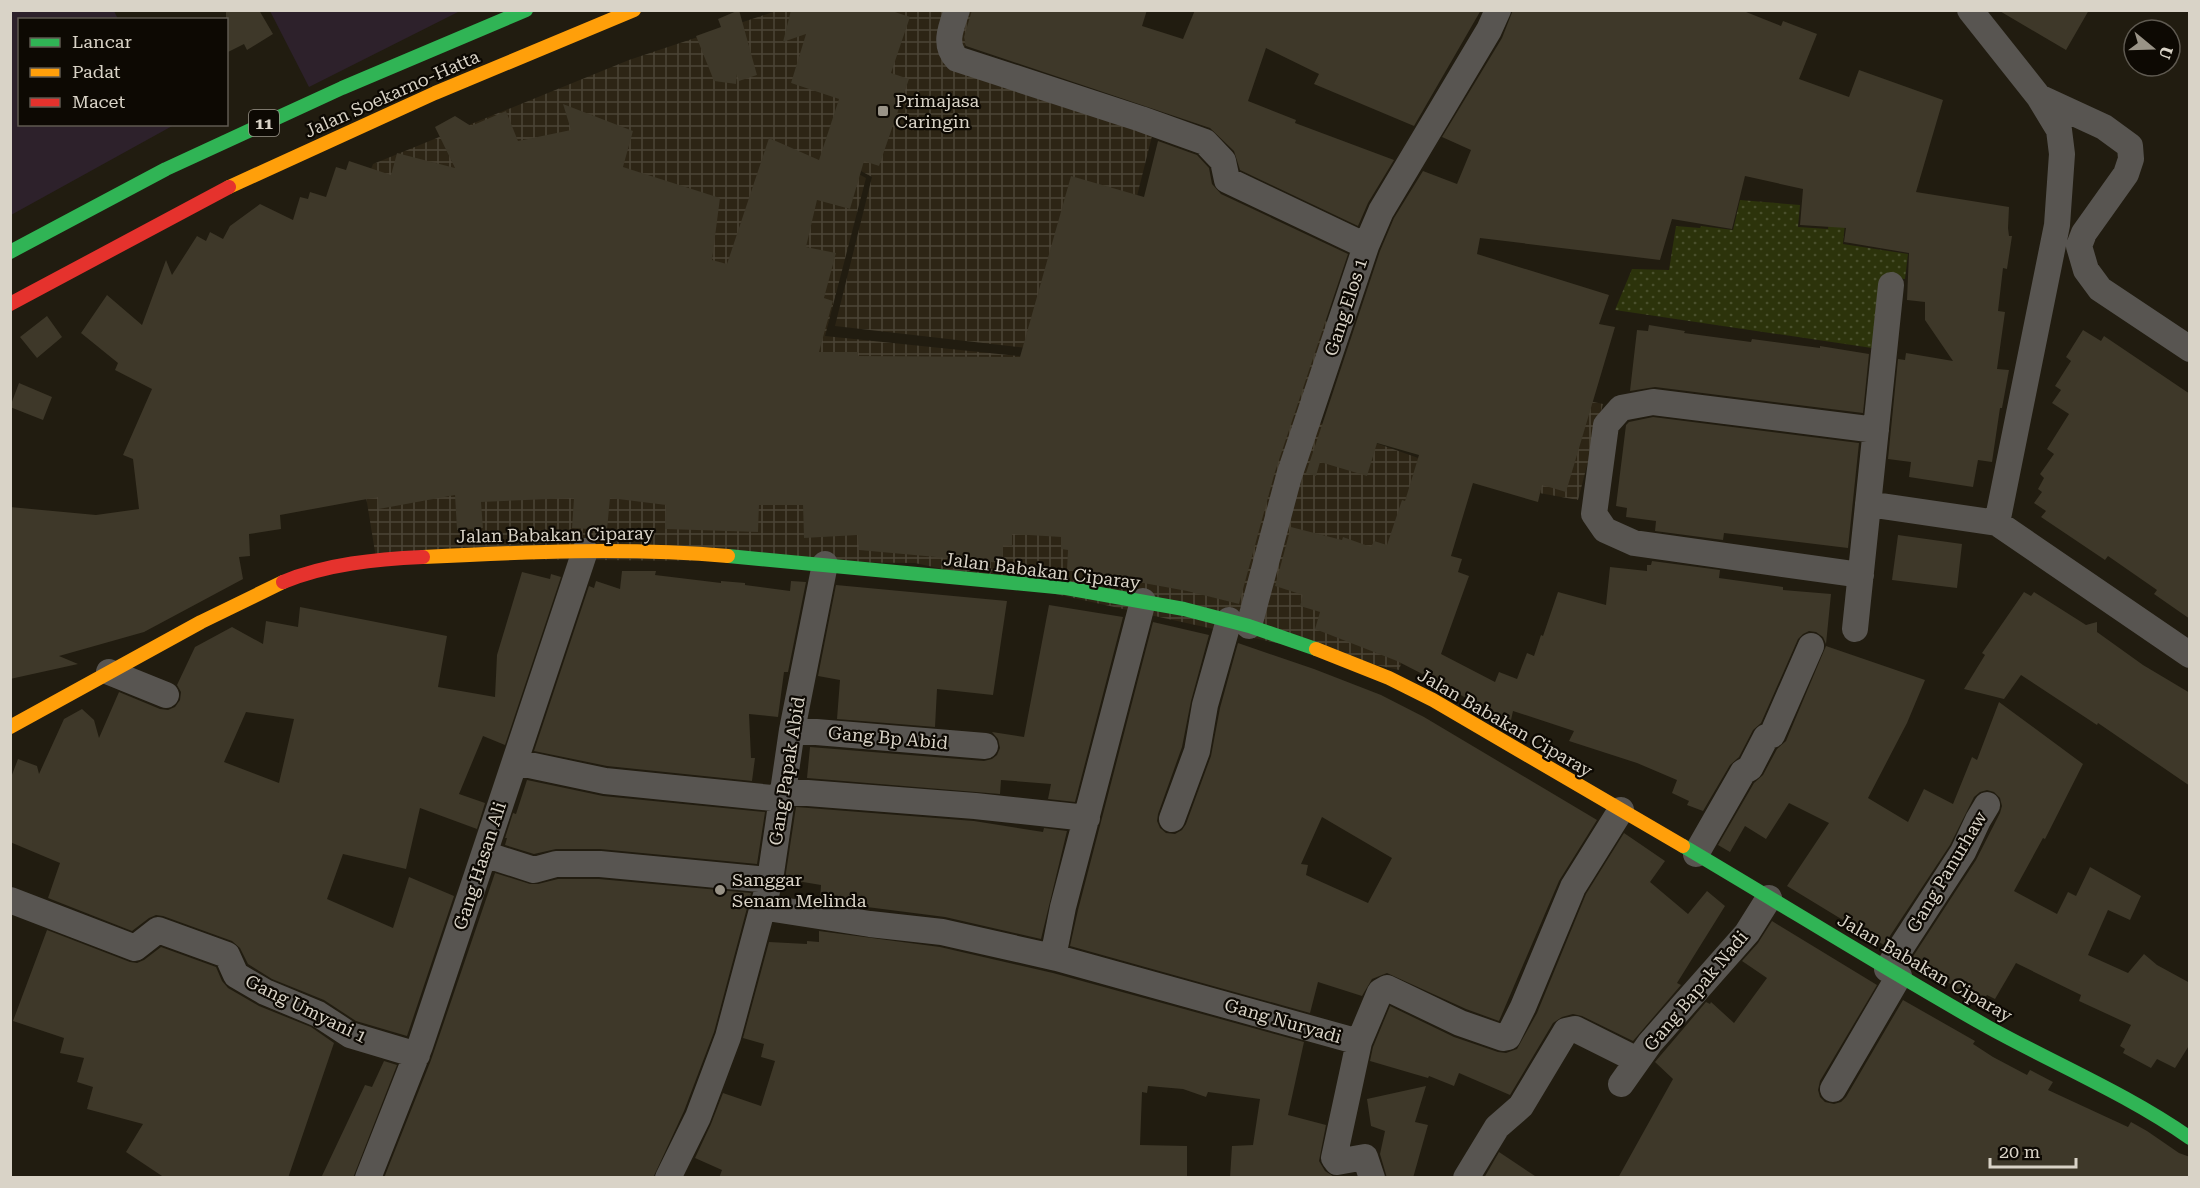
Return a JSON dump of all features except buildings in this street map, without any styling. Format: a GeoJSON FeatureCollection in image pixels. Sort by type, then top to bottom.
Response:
{"type":"FeatureCollection","features":[{"type":"Feature","properties":{"kind":"main road","name":"Jalan Soekarno-Hatta"},"geometry":{"type":"LineString","coordinates":[[10,252],[165,169],[342,88],[526,10]]}},
{"type":"Feature","properties":{"kind":"main road","name":"Jalan Soekarno-Hatta"},"geometry":{"type":"LineString","coordinates":[[10,304],[216,193],[435,93],[634,10]]}},
{"type":"Feature","properties":{"kind":"main road","name":"Jalan Babakan Ciparay"},"geometry":{"type":"LineString","coordinates":[[10,727],[258,593],[303,574],[400,558],[585,551],[682,552],[1066,588],[1143,601],[1239,623],[1322,651],[1389,678],[1491,733],[1990,1028],[2157,1115],[2190,1138]]}},
{"type":"Feature","properties":{"kind":"street"},"geometry":{"type":"LineString","coordinates":[[957,10],[948,41],[950,50],[957,59],[1205,142],[1223,161],[1227,180],[1366,246]]}},
{"type":"Feature","properties":{"kind":"street","name":"Gang Elos 1"},"geometry":{"type":"LineString","coordinates":[[1172,819],[1197,751],[1205,705],[1239,623],[1366,246],[1382,211],[1489,30],[1498,10]]}},
{"type":"Feature","properties":{"kind":"street"},"geometry":{"type":"LineString","coordinates":[[1970,10],[2039,97],[2059,130],[2062,154],[2057,225],[1996,523]]}},
{"type":"Feature","properties":{"kind":"street"},"geometry":{"type":"LineString","coordinates":[[2039,97],[2104,127],[2130,146],[2131,159],[2126,174],[2084,233],[2079,246],[2086,270],[2100,289],[2190,349]]}},
{"type":"Feature","properties":{"kind":"street"},"geometry":{"type":"LineString","coordinates":[[1856,629],[1891,285]]}},
{"type":"Feature","properties":{"kind":"street"},"geometry":{"type":"LineString","coordinates":[[1861,575],[1634,543],[1605,530],[1594,514],[1606,425],[1621,408],[1653,402],[1876,430]]}},
{"type":"Feature","properties":{"kind":"street"},"geometry":{"type":"LineString","coordinates":[[1868,504],[1996,523],[2190,655]]}},
{"type":"Feature","properties":{"kind":"street","name":"Gang Hasan Ali"},"geometry":{"type":"LineString","coordinates":[[368,1178],[417,1055],[585,551]]}},
{"type":"Feature","properties":{"kind":"street","name":"Gang Papak Abid"},"geometry":{"type":"LineString","coordinates":[[668,1178],[698,1117],[728,1036],[770,880],[792,730],[825,564]]}},
{"type":"Feature","properties":{"kind":"street"},"geometry":{"type":"LineString","coordinates":[[1053,957],[1143,601]]}},
{"type":"Feature","properties":{"kind":"street"},"geometry":{"type":"LineString","coordinates":[[1696,854],[1743,772],[1750,768],[1766,737],[1772,735],[1811,645]]}},
{"type":"Feature","properties":{"kind":"street"},"geometry":{"type":"LineString","coordinates":[[109,672],[166,695]]}},
{"type":"Feature","properties":{"kind":"street","name":"Gang Bp Abid"},"geometry":{"type":"LineString","coordinates":[[792,730],[985,746]]}},
{"type":"Feature","properties":{"kind":"street"},"geometry":{"type":"LineString","coordinates":[[515,762],[605,781],[782,795],[975,806],[1087,818]]}},
{"type":"Feature","properties":{"kind":"street","name":"Gang Panurhaw"},"geometry":{"type":"LineString","coordinates":[[1833,1089],[1893,972],[1988,806]]}},
{"type":"Feature","properties":{"kind":"street","name":"Gang Nuryadi"},"geometry":{"type":"LineString","coordinates":[[762,908],[942,932],[1053,957],[1359,1042],[1380,992],[1387,988],[1460,1023],[1500,1038],[1508,1037],[1523,1007],[1573,887],[1621,810]]}},
{"type":"Feature","properties":{"kind":"street"},"geometry":{"type":"LineString","coordinates":[[484,854],[534,870],[556,864],[600,864],[770,880]]}},
{"type":"Feature","properties":{"kind":"street","name":"Gang Bapak Nadi"},"geometry":{"type":"LineString","coordinates":[[1621,1084],[1650,1043],[1747,933],[1769,898]]}},
{"type":"Feature","properties":{"kind":"street","name":"Gang Umyani 1"},"geometry":{"type":"LineString","coordinates":[[10,900],[135,948],[159,930],[227,955],[236,975],[265,992],[318,1014],[350,1035],[417,1055]]}},
{"type":"Feature","properties":{"kind":"street"},"geometry":{"type":"LineString","coordinates":[[1466,1178],[1497,1127],[1521,1106],[1566,1031],[1575,1029],[1637,1060]]}},
{"type":"Feature","properties":{"kind":"street"},"geometry":{"type":"LineString","coordinates":[[1359,1042],[1334,1158],[1337,1162],[1365,1157],[1372,1178]]}},
{"type":"Feature","properties":{"kind":"shaded area"},"geometry":{"type":"Polygon","coordinates":[[[11,10],[114,11],[118,18],[18,18],[18,126],[172,126],[11,215],[11,10]]]}},
{"type":"Feature","properties":{"kind":"shaded area"},"geometry":{"type":"Polygon","coordinates":[[[270,11],[460,11],[309,87],[270,11]]]}},
{"type":"Feature","properties":{"kind":"shaded area"},"geometry":{"type":"Polygon","coordinates":[[[776,11],[859,11],[827,157],[866,178],[825,336],[1105,365],[1285,299],[1340,329],[1314,421],[1421,459],[1452,372],[1603,404],[1578,500],[1463,479],[1399,670],[915,563],[376,558],[351,404],[346,236],[373,164],[629,60],[776,11]]]}},
{"type":"Feature","properties":{"kind":"shaded area"},"geometry":{"type":"Polygon","coordinates":[[[864,11],[976,11],[961,59],[1152,136],[1097,356],[835,326],[872,177],[835,157],[864,11]]]}},
{"type":"Feature","properties":{"kind":"green space"},"geometry":{"type":"Polygon","coordinates":[[[1740,200],[1800,205],[1798,227],[1828,229],[1832,200],[1847,202],[1843,244],[1908,254],[1905,279],[1881,278],[1872,348],[1615,310],[1632,269],[1669,270],[1676,226],[1733,230],[1740,200]]]}},
{"type":"Feature","properties":{"kind":"traffic: fast"},"geometry":{"type":"LineString","coordinates":[[10,252],[166,169],[342,88],[526,10]]}},
{"type":"Feature","properties":{"kind":"traffic: fast"},"geometry":{"type":"LineString","coordinates":[[728,556],[1066,588],[1184,609],[1249,626],[1316,649]]}},
{"type":"Feature","properties":{"kind":"traffic: fast"},"geometry":{"type":"LineString","coordinates":[[1683,846],[1988,1027],[2116,1093],[2190,1138]]}},
{"type":"Feature","properties":{"kind":"traffic: slow"},"geometry":{"type":"LineString","coordinates":[[229,187],[435,93],[634,10]]}},
{"type":"Feature","properties":{"kind":"traffic: slow"},"geometry":{"type":"LineString","coordinates":[[423,557],[613,551],[728,556]]}},
{"type":"Feature","properties":{"kind":"traffic: slow"},"geometry":{"type":"LineString","coordinates":[[10,727],[201,622],[283,582]]}},
{"type":"Feature","properties":{"kind":"traffic: slow"},"geometry":{"type":"LineString","coordinates":[[1316,649],[1389,678],[1433,700],[1683,846]]}},
{"type":"Feature","properties":{"kind":"traffic: jam"},"geometry":{"type":"LineString","coordinates":[[10,304],[229,187]]}},
{"type":"Feature","properties":{"kind":"traffic: jam"},"geometry":{"type":"LineString","coordinates":[[283,582],[334,567],[388,559],[423,557]]}},
{"type":"Feature","properties":{"kind":"place","name":"Primajasa Caringin"},"geometry":{"type":"Point","coordinates":[883,111]}},
{"type":"Feature","properties":{"kind":"place","name":"Sanggar Senam Melinda"},"geometry":{"type":"Point","coordinates":[720,890]}}]}
